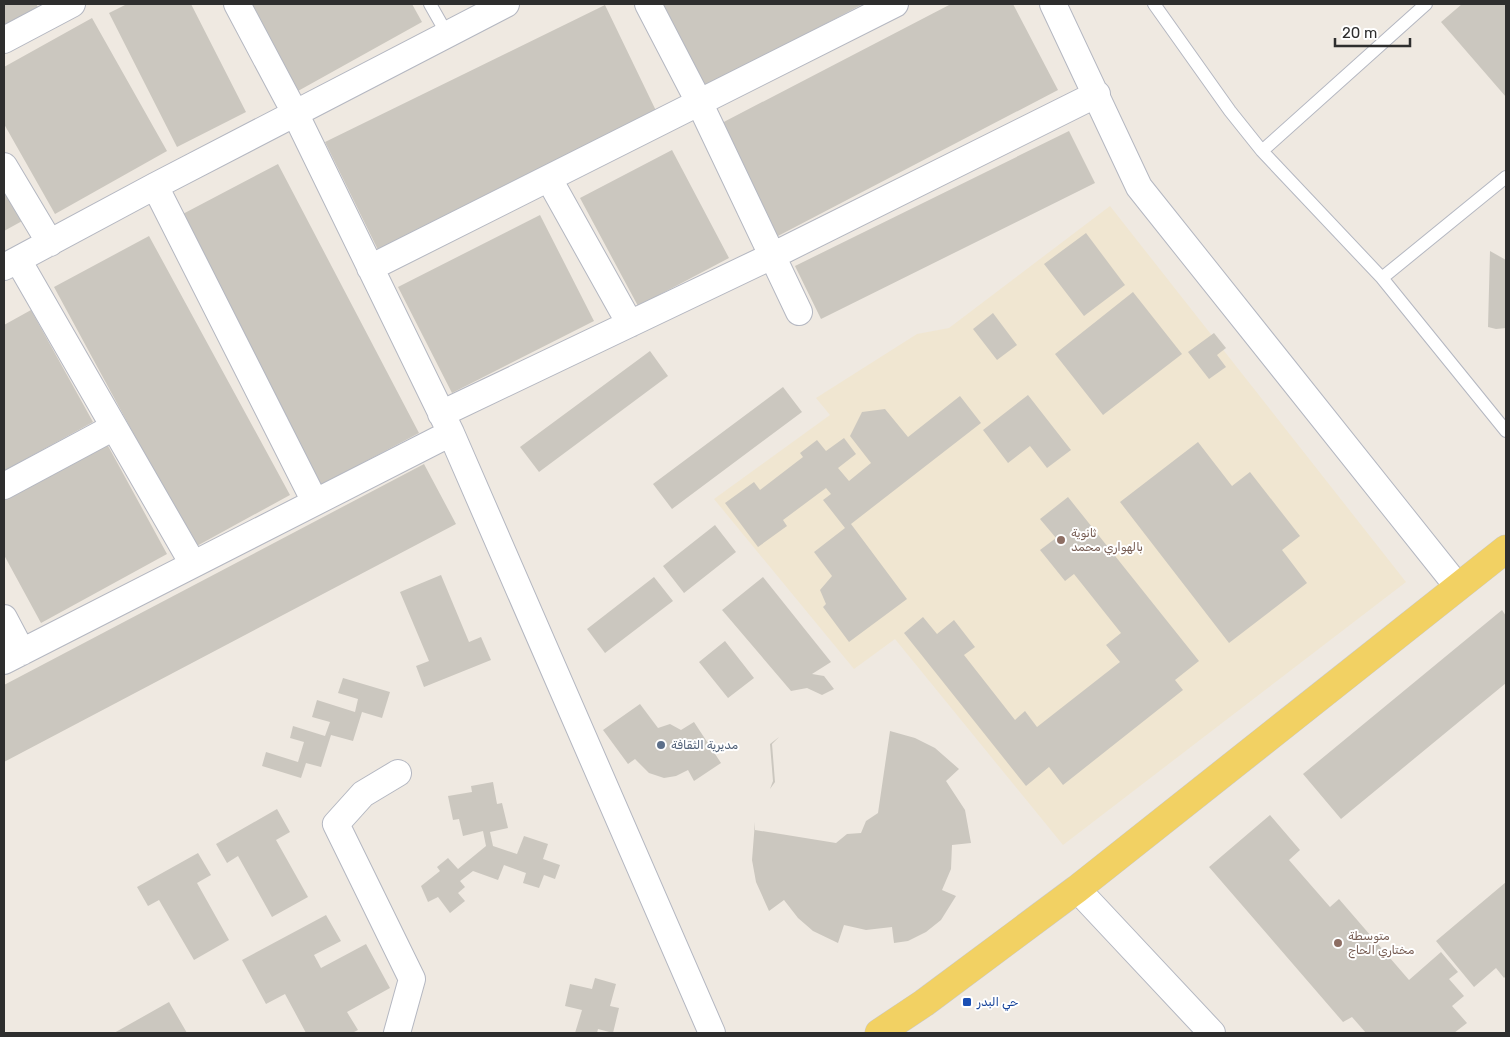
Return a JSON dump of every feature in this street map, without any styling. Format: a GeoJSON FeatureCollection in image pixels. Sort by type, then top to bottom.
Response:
{"type":"FeatureCollection","features":[{"type":"Feature","properties":{"kind":"main road"},"geometry":{"type":"LineString","coordinates":[[879,1033],[924,1003],[1077,889],[1506,548]]}},
{"type":"Feature","properties":{"kind":"street"},"geometry":{"type":"LineString","coordinates":[[4,40],[72,4]]}},
{"type":"Feature","properties":{"kind":"street"},"geometry":{"type":"LineString","coordinates":[[237,4],[295,113],[446,423],[712,1033]]}},
{"type":"Feature","properties":{"kind":"street"},"geometry":{"type":"LineString","coordinates":[[193,564],[114,427],[11,264],[155,186],[506,4]]}},
{"type":"Feature","properties":{"kind":"street"},"geometry":{"type":"LineString","coordinates":[[648,4],[700,104],[799,312]]}},
{"type":"Feature","properties":{"kind":"street"},"geometry":{"type":"LineString","coordinates":[[370,268],[700,104],[895,4]]}},
{"type":"Feature","properties":{"kind":"street"},"geometry":{"type":"LineString","coordinates":[[1053,4],[1097,94],[1139,187],[1458,587]]}},
{"type":"Feature","properties":{"kind":"street"},"geometry":{"type":"LineString","coordinates":[[4,618],[13,657],[315,502],[446,423],[630,324],[772,256],[1097,94]]}},
{"type":"Feature","properties":{"kind":"street"},"geometry":{"type":"LineString","coordinates":[[4,166],[50,243]]}},
{"type":"Feature","properties":{"kind":"street"},"geometry":{"type":"LineString","coordinates":[[550,179],[630,324]]}},
{"type":"Feature","properties":{"kind":"street"},"geometry":{"type":"LineString","coordinates":[[155,186],[315,502]]}},
{"type":"Feature","properties":{"kind":"street"},"geometry":{"type":"LineString","coordinates":[[4,486],[114,427]]}},
{"type":"Feature","properties":{"kind":"street"},"geometry":{"type":"LineString","coordinates":[[397,1033],[412,979],[336,824],[363,794],[398,773]]}},
{"type":"Feature","properties":{"kind":"street"},"geometry":{"type":"LineString","coordinates":[[1077,889],[1212,1033]]}},
{"type":"Feature","properties":{"kind":"lane"},"geometry":{"type":"LineString","coordinates":[[430,4],[446,34]]}},
{"type":"Feature","properties":{"kind":"lane"},"geometry":{"type":"LineString","coordinates":[[1154,4],[1230,111],[1262,151],[1382,278],[1506,431]]}},
{"type":"Feature","properties":{"kind":"lane"},"geometry":{"type":"LineString","coordinates":[[1262,151],[1426,4]]}},
{"type":"Feature","properties":{"kind":"lane"},"geometry":{"type":"LineString","coordinates":[[1382,278],[1506,177]]}},
{"type":"Feature","properties":{"kind":"shaded area","name":"ثانوية بالهواري محمد"},"geometry":{"type":"Polygon","coordinates":[[[1110,206],[1406,582],[1063,845],[895,639],[854,669],[714,499],[830,415],[816,398],[917,334],[949,328],[1110,206]]]}},
{"type":"Feature","properties":{"kind":"building"},"geometry":{"type":"Polygon","coordinates":[[[4,4],[36,4],[38,7],[4,25],[4,4]]]}},
{"type":"Feature","properties":{"kind":"building"},"geometry":{"type":"Polygon","coordinates":[[[127,4],[191,4],[246,112],[177,147],[109,13],[127,4]]]}},
{"type":"Feature","properties":{"kind":"building"},"geometry":{"type":"Polygon","coordinates":[[[250,4],[412,4],[422,22],[298,91],[250,4]]]}},
{"type":"Feature","properties":{"kind":"building"},"geometry":{"type":"Polygon","coordinates":[[[662,4],[863,4],[706,87],[662,4]]]}},
{"type":"Feature","properties":{"kind":"building"},"geometry":{"type":"Polygon","coordinates":[[[951,4],[1013,4],[1058,90],[776,237],[718,125],[951,4]]]}},
{"type":"Feature","properties":{"kind":"building"},"geometry":{"type":"Polygon","coordinates":[[[1462,4],[1506,4],[1506,97],[1441,22],[1462,4]]]}},
{"type":"Feature","properties":{"kind":"building"},"geometry":{"type":"Polygon","coordinates":[[[605,5],[660,119],[381,256],[325,142],[605,5]]]}},
{"type":"Feature","properties":{"kind":"building"},"geometry":{"type":"Polygon","coordinates":[[[92,18],[167,151],[55,214],[4,124],[4,67],[92,18]]]}},
{"type":"Feature","properties":{"kind":"building"},"geometry":{"type":"Polygon","coordinates":[[[1069,131],[1095,183],[821,319],[795,266],[1069,131]]]}},
{"type":"Feature","properties":{"kind":"building"},"geometry":{"type":"Polygon","coordinates":[[[672,150],[729,258],[638,306],[580,198],[672,150]]]}},
{"type":"Feature","properties":{"kind":"building"},"geometry":{"type":"Polygon","coordinates":[[[278,164],[419,433],[321,485],[179,216],[278,164]]]}},
{"type":"Feature","properties":{"kind":"building"},"geometry":{"type":"Polygon","coordinates":[[[4,184],[24,220],[4,231],[4,184]]]}},
{"type":"Feature","properties":{"kind":"building"},"geometry":{"type":"Polygon","coordinates":[[[540,215],[594,321],[452,393],[398,287],[540,215]]]}},
{"type":"Feature","properties":{"kind":"building"},"geometry":{"type":"Polygon","coordinates":[[[1086,233],[1125,285],[1084,316],[1044,264],[1086,233]]]}},
{"type":"Feature","properties":{"kind":"building"},"geometry":{"type":"Polygon","coordinates":[[[149,236],[290,495],[195,547],[54,287],[149,236]]]}},
{"type":"Feature","properties":{"kind":"building"},"geometry":{"type":"Polygon","coordinates":[[[1490,251],[1506,260],[1506,328],[1496,329],[1488,327],[1490,251]]]}},
{"type":"Feature","properties":{"kind":"building"},"geometry":{"type":"Polygon","coordinates":[[[1133,292],[1182,354],[1103,415],[1055,354],[1133,292]]]}},
{"type":"Feature","properties":{"kind":"building"},"geometry":{"type":"Polygon","coordinates":[[[31,310],[93,422],[4,471],[4,325],[31,310]]]}},
{"type":"Feature","properties":{"kind":"building"},"geometry":{"type":"Polygon","coordinates":[[[993,313],[1017,345],[997,360],[973,329],[993,313]]]}},
{"type":"Feature","properties":{"kind":"building"},"geometry":{"type":"Polygon","coordinates":[[[1214,333],[1226,348],[1217,355],[1226,367],[1209,379],[1188,352],[1214,333]]]}},
{"type":"Feature","properties":{"kind":"building"},"geometry":{"type":"Polygon","coordinates":[[[650,351],[668,376],[539,472],[520,447],[650,351]]]}},
{"type":"Feature","properties":{"kind":"building"},"geometry":{"type":"Polygon","coordinates":[[[783,387],[802,412],[672,509],[653,484],[783,387]]]}},
{"type":"Feature","properties":{"kind":"building"},"geometry":{"type":"Polygon","coordinates":[[[1028,395],[1071,450],[1047,468],[1030,446],[1008,463],[983,430],[1028,395]]]}},
{"type":"Feature","properties":{"kind":"building"},"geometry":{"type":"Polygon","coordinates":[[[960,396],[981,423],[851,524],[907,599],[849,642],[823,607],[826,604],[820,590],[832,576],[814,552],[845,528],[823,500],[831,494],[826,488],[783,520],[787,526],[758,547],[725,503],[754,482],[760,490],[803,457],[800,453],[817,440],[826,451],[844,438],[856,454],[838,468],[849,481],[871,463],[850,436],[862,412],[885,409],[908,437],[960,396]]]}},
{"type":"Feature","properties":{"kind":"building"},"geometry":{"type":"Polygon","coordinates":[[[1198,442],[1232,486],[1250,472],[1300,536],[1282,550],[1307,583],[1229,643],[1120,502],[1198,442]]]}},
{"type":"Feature","properties":{"kind":"building"},"geometry":{"type":"Polygon","coordinates":[[[107,444],[167,554],[41,623],[4,555],[4,500],[107,444]]]}},
{"type":"Feature","properties":{"kind":"building"},"geometry":{"type":"Polygon","coordinates":[[[424,464],[456,524],[4,762],[4,685],[424,464]]]}},
{"type":"Feature","properties":{"kind":"building"},"geometry":{"type":"Polygon","coordinates":[[[1068,497],[1199,661],[1175,680],[1183,690],[1063,785],[1049,767],[1026,786],[904,633],[923,617],[937,634],[954,620],[975,647],[964,655],[1015,720],[1025,711],[1037,727],[1120,662],[1106,645],[1121,633],[1074,574],[1065,581],[1040,550],[1056,538],[1040,519],[1068,497]]]}},
{"type":"Feature","properties":{"kind":"building"},"geometry":{"type":"Polygon","coordinates":[[[715,525],[736,552],[684,593],[663,566],[715,525]]]}},
{"type":"Feature","properties":{"kind":"building"},"geometry":{"type":"Polygon","coordinates":[[[441,575],[469,642],[481,637],[491,660],[424,687],[416,666],[429,661],[400,592],[441,575]]]}},
{"type":"Feature","properties":{"kind":"building"},"geometry":{"type":"Polygon","coordinates":[[[654,577],[673,601],[605,653],[587,629],[654,577]]]}},
{"type":"Feature","properties":{"kind":"building"},"geometry":{"type":"Polygon","coordinates":[[[763,577],[831,662],[812,674],[824,676],[834,689],[822,695],[807,688],[791,691],[722,610],[763,577]]]}},
{"type":"Feature","properties":{"kind":"building"},"geometry":{"type":"Polygon","coordinates":[[[1502,610],[1506,616],[1506,683],[1341,819],[1303,774],[1502,610]]]}},
{"type":"Feature","properties":{"kind":"building"},"geometry":{"type":"Polygon","coordinates":[[[725,641],[754,678],[728,698],[699,662],[725,641]]]}},
{"type":"Feature","properties":{"kind":"building"},"geometry":{"type":"Polygon","coordinates":[[[343,678],[390,692],[382,718],[362,712],[353,741],[331,735],[321,767],[306,763],[301,778],[262,766],[266,752],[298,762],[304,742],[290,738],[293,726],[325,736],[330,722],[312,717],[317,700],[355,712],[358,699],[338,693],[343,678]]]}},
{"type":"Feature","properties":{"kind":"building","name":"مديرية الثقافة"},"geometry":{"type":"Polygon","coordinates":[[[640,704],[658,728],[670,724],[681,730],[694,722],[721,763],[694,781],[688,770],[676,776],[664,778],[649,773],[635,759],[628,764],[603,730],[640,704]]]}},
{"type":"Feature","properties":{"kind":"building"},"geometry":{"type":"Polygon","coordinates":[[[890,731],[915,738],[935,748],[959,769],[946,781],[965,810],[971,843],[952,845],[951,869],[942,890],[956,896],[941,920],[926,932],[908,941],[894,943],[892,927],[866,930],[844,925],[838,943],[813,931],[798,918],[784,900],[769,911],[756,882],[752,860],[755,822],[755,830],[836,843],[847,834],[861,833],[866,821],[878,813],[890,731]]]}},
{"type":"Feature","properties":{"kind":"building"},"geometry":{"type":"Polygon","coordinates":[[[779,737],[772,744],[775,782],[770,789],[773,781],[770,744],[779,737]]]}},
{"type":"Feature","properties":{"kind":"building"},"geometry":{"type":"Polygon","coordinates":[[[493,782],[497,804],[502,803],[508,828],[490,832],[493,846],[517,854],[524,836],[548,844],[543,859],[560,865],[555,879],[544,875],[539,888],[523,883],[526,873],[504,865],[498,880],[473,871],[460,881],[465,887],[458,893],[465,901],[450,913],[438,897],[428,902],[421,886],[440,871],[437,867],[448,858],[458,869],[486,846],[483,831],[463,836],[459,819],[453,820],[448,796],[472,792],[471,786],[493,782]]]}},
{"type":"Feature","properties":{"kind":"building"},"geometry":{"type":"Polygon","coordinates":[[[277,809],[290,832],[276,840],[308,897],[272,917],[238,856],[227,863],[216,844],[277,809]]]}},
{"type":"Feature","properties":{"kind":"building"},"geometry":{"type":"Polygon","coordinates":[[[1270,815],[1300,850],[1289,860],[1330,907],[1339,899],[1409,980],[1441,952],[1458,972],[1449,979],[1464,996],[1452,1006],[1467,1023],[1454,1033],[1366,1033],[1352,1017],[1343,1022],[1209,867],[1270,815]]]}},
{"type":"Feature","properties":{"kind":"building"},"geometry":{"type":"Polygon","coordinates":[[[198,853],[211,875],[197,883],[229,940],[194,960],[159,900],[148,906],[137,887],[198,853]]]}},
{"type":"Feature","properties":{"kind":"building"},"geometry":{"type":"Polygon","coordinates":[[[1506,882],[1506,976],[1504,978],[1496,968],[1474,987],[1436,941],[1506,882]]]}},
{"type":"Feature","properties":{"kind":"building"},"geometry":{"type":"Polygon","coordinates":[[[326,915],[341,941],[314,955],[321,968],[366,944],[390,988],[347,1012],[358,1030],[352,1033],[306,1033],[285,994],[266,1004],[242,960],[326,915]]]}},
{"type":"Feature","properties":{"kind":"building"},"geometry":{"type":"Polygon","coordinates":[[[595,978],[616,984],[610,1006],[619,1008],[613,1033],[598,1029],[597,1033],[575,1033],[582,1010],[565,1006],[570,984],[592,989],[595,978]]]}},
{"type":"Feature","properties":{"kind":"building"},"geometry":{"type":"Polygon","coordinates":[[[169,1002],[187,1033],[114,1033],[169,1002]]]}},
{"type":"Feature","properties":{"kind":"place","name":"ثانوية بالهواري محمد"},"geometry":{"type":"Point","coordinates":[1061,540]}},
{"type":"Feature","properties":{"kind":"place","name":"مديرية الثقافة"},"geometry":{"type":"Point","coordinates":[661,745]}},
{"type":"Feature","properties":{"kind":"place","name":"متوسطة مختاري الحاج"},"geometry":{"type":"Point","coordinates":[1338,943]}},
{"type":"Feature","properties":{"kind":"place","name":"حي البدر"},"geometry":{"type":"Point","coordinates":[967,1002]}}]}
